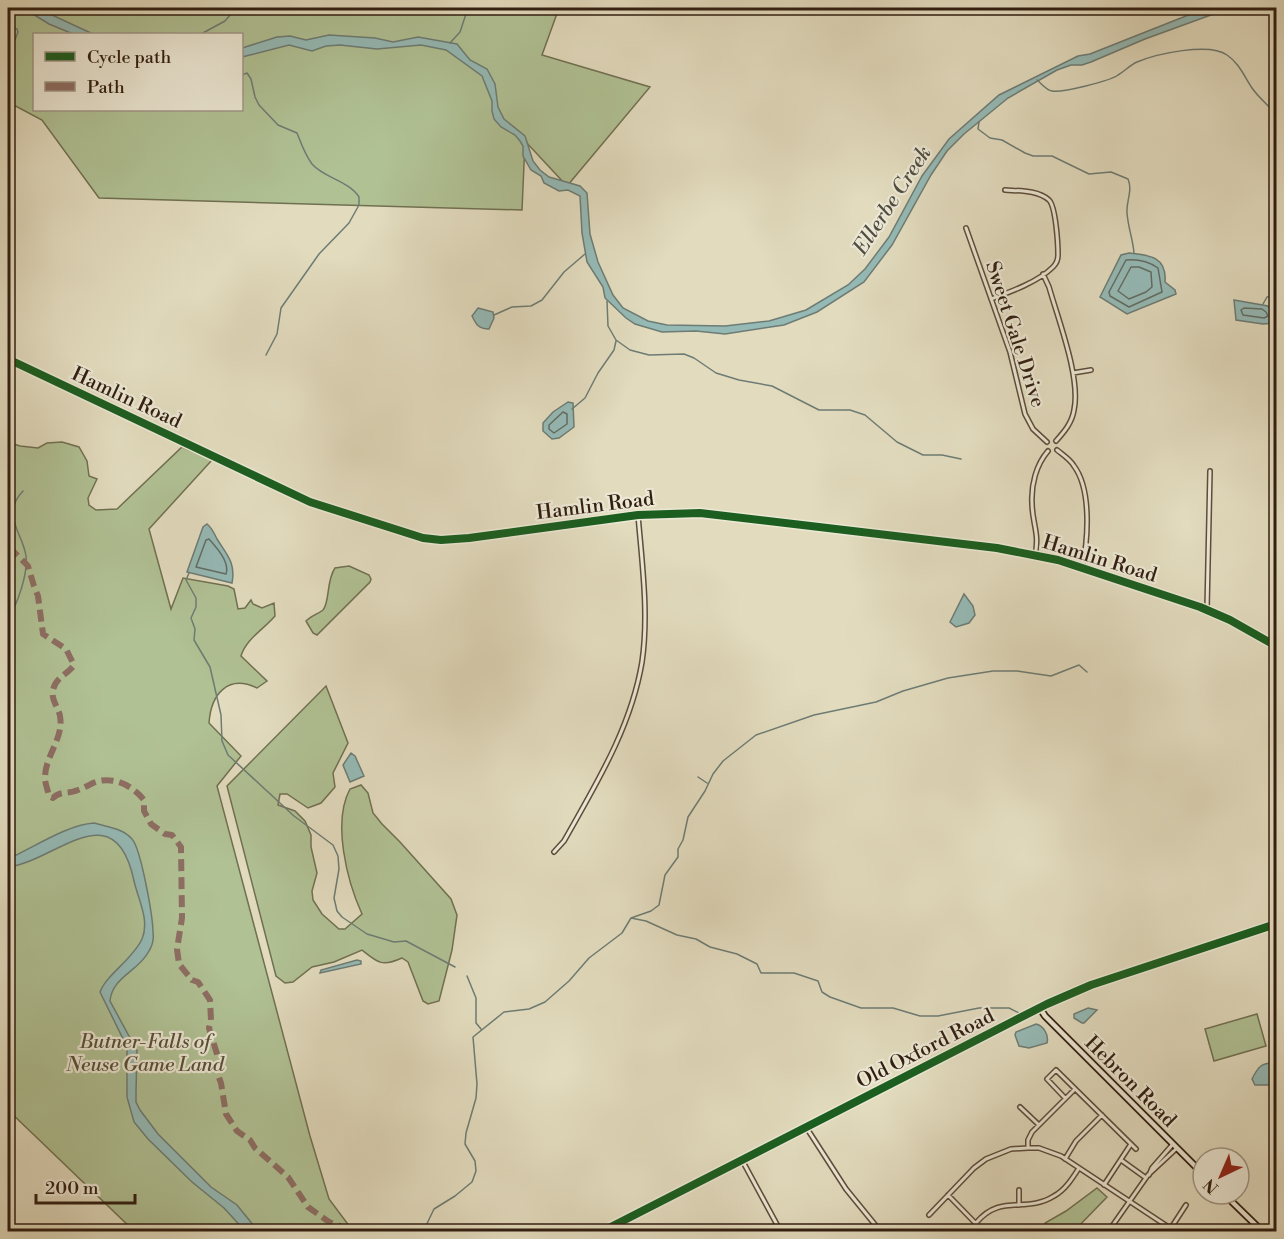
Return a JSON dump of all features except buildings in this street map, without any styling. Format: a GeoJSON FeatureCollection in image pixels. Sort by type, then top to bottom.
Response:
{"type":"FeatureCollection","features":[{"type":"Feature","properties":{"kind":"street"},"geometry":{"type":"LineString","coordinates":[[991,299],[1017,289],[1043,274],[1052,268],[1058,256],[1052,204],[1047,198],[1035,193],[1005,190]]}},
{"type":"Feature","properties":{"kind":"street","name":"Sweet Gale Drive"},"geometry":{"type":"LineString","coordinates":[[966,228],[1010,352],[1025,414],[1033,429],[1047,442]]}},
{"type":"Feature","properties":{"kind":"street"},"geometry":{"type":"LineString","coordinates":[[1043,274],[1049,287],[1072,373],[1075,409],[1069,425],[1056,441]]}},
{"type":"Feature","properties":{"kind":"street","name":"Hamlin Road"},"geometry":{"type":"LineString","coordinates":[[8,359],[310,502],[395,531],[423,538],[441,540],[469,538],[674,513],[723,515],[952,542],[1035,555],[1082,568],[1207,609],[1275,645]]}},
{"type":"Feature","properties":{"kind":"street"},"geometry":{"type":"LineString","coordinates":[[1072,373],[1091,370]]}},
{"type":"Feature","properties":{"kind":"street"},"geometry":{"type":"LineString","coordinates":[[1048,451],[1047,442],[1056,441]]}},
{"type":"Feature","properties":{"kind":"street"},"geometry":{"type":"LineString","coordinates":[[1056,441],[1057,450]]}},
{"type":"Feature","properties":{"kind":"street"},"geometry":{"type":"LineString","coordinates":[[1048,451],[1057,450]]}},
{"type":"Feature","properties":{"kind":"street"},"geometry":{"type":"LineString","coordinates":[[1057,450],[1076,468],[1083,485],[1088,534],[1082,568]]}},
{"type":"Feature","properties":{"kind":"street"},"geometry":{"type":"LineString","coordinates":[[1035,555],[1038,537],[1031,503],[1038,464],[1048,451]]}},
{"type":"Feature","properties":{"kind":"street"},"geometry":{"type":"LineString","coordinates":[[1207,609],[1209,471]]}},
{"type":"Feature","properties":{"kind":"street"},"geometry":{"type":"LineString","coordinates":[[554,852],[564,842],[618,741],[629,713],[640,671],[645,607],[638,516]]}},
{"type":"Feature","properties":{"kind":"street"},"geometry":{"type":"LineString","coordinates":[[1275,645],[1276,638]]}},
{"type":"Feature","properties":{"kind":"street","name":"Old Oxford Road"},"geometry":{"type":"LineString","coordinates":[[601,1232],[1040,1008],[1090,985],[1276,924]]}},
{"type":"Feature","properties":{"kind":"street","name":"Hebron Road"},"geometry":{"type":"LineString","coordinates":[[1040,1008],[1045,1016],[1191,1162]]}},
{"type":"Feature","properties":{"kind":"street"},"geometry":{"type":"LineString","coordinates":[[1065,1098],[1047,1079],[1056,1070],[1136,1149]]}},
{"type":"Feature","properties":{"kind":"street"},"geometry":{"type":"LineString","coordinates":[[1028,1148],[1029,1137],[1075,1089]]}},
{"type":"Feature","properties":{"kind":"street"},"geometry":{"type":"LineString","coordinates":[[1020,1107],[1039,1125]]}},
{"type":"Feature","properties":{"kind":"street"},"geometry":{"type":"LineString","coordinates":[[1065,1159],[1076,1141],[1102,1115]]}},
{"type":"Feature","properties":{"kind":"street"},"geometry":{"type":"LineString","coordinates":[[806,1127],[842,1184],[882,1232]]}},
{"type":"Feature","properties":{"kind":"street"},"geometry":{"type":"LineString","coordinates":[[1104,1185],[1131,1144]]}},
{"type":"Feature","properties":{"kind":"street"},"geometry":{"type":"LineString","coordinates":[[1108,1232],[1152,1168],[1175,1146]]}},
{"type":"Feature","properties":{"kind":"street"},"geometry":{"type":"LineString","coordinates":[[929,1215],[977,1165],[1011,1149],[1028,1148],[1051,1152],[1065,1159],[1176,1232]]}},
{"type":"Feature","properties":{"kind":"street"},"geometry":{"type":"LineString","coordinates":[[742,1160],[781,1232]]}},
{"type":"Feature","properties":{"kind":"street"},"geometry":{"type":"LineString","coordinates":[[1120,1160],[1147,1176]]}},
{"type":"Feature","properties":{"kind":"street"},"geometry":{"type":"LineString","coordinates":[[976,1223],[990,1210],[1002,1205],[1039,1203],[1056,1195],[1079,1168]]}},
{"type":"Feature","properties":{"kind":"street"},"geometry":{"type":"LineString","coordinates":[[1019,1190],[1019,1205]]}},
{"type":"Feature","properties":{"kind":"street"},"geometry":{"type":"LineString","coordinates":[[948,1195],[984,1232]]}},
{"type":"Feature","properties":{"kind":"street"},"geometry":{"type":"LineString","coordinates":[[1171,1228],[1186,1205]]}},
{"type":"Feature","properties":{"kind":"street"},"geometry":{"type":"LineString","coordinates":[[1236,1206],[1263,1232]]}},
{"type":"Feature","properties":{"kind":"green space"},"geometry":{"type":"Polygon","coordinates":[[[8,8],[559,8],[542,55],[650,87],[567,186],[525,141],[522,210],[99,198],[42,120],[8,102],[8,8]]]}},
{"type":"Feature","properties":{"kind":"green space","name":"Butner-Falls of Neuse Game Land"},"geometry":{"type":"Polygon","coordinates":[[[8,442],[38,448],[47,443],[62,442],[79,447],[87,461],[89,476],[97,479],[88,498],[89,505],[96,510],[117,509],[182,447],[212,460],[149,529],[171,609],[183,578],[234,589],[238,609],[245,608],[251,600],[253,604],[262,608],[274,603],[275,616],[251,640],[241,656],[267,681],[257,688],[238,683],[223,689],[213,703],[209,723],[241,756],[217,786],[310,1136],[329,1199],[353,1231],[134,1231],[8,1110],[8,442]]]}},
{"type":"Feature","properties":{"kind":"green space"},"geometry":{"type":"Polygon","coordinates":[[[349,566],[369,575],[370,582],[317,635],[313,633],[306,621],[323,610],[335,568],[349,566]]]}},
{"type":"Feature","properties":{"kind":"green space"},"geometry":{"type":"Polygon","coordinates":[[[326,686],[348,743],[333,773],[335,787],[321,803],[308,808],[287,794],[280,794],[278,805],[295,811],[305,821],[311,835],[311,847],[317,873],[312,891],[313,900],[322,914],[339,929],[345,929],[362,914],[347,869],[342,818],[350,789],[361,785],[368,793],[373,813],[451,899],[457,915],[452,950],[439,1001],[428,1004],[423,1001],[408,962],[402,958],[385,963],[380,962],[362,950],[334,962],[312,967],[293,982],[285,983],[276,976],[227,786],[326,686]]]}},
{"type":"Feature","properties":{"kind":"green space"},"geometry":{"type":"Polygon","coordinates":[[[1257,1014],[1266,1046],[1214,1061],[1205,1029],[1257,1014]]]}},
{"type":"Feature","properties":{"kind":"green space"},"geometry":{"type":"Polygon","coordinates":[[[1097,1188],[1107,1197],[1074,1231],[1033,1231],[1042,1230],[1045,1223],[1097,1188]]]}},
{"type":"Feature","properties":{"kind":"water"},"geometry":{"type":"Polygon","coordinates":[[[23,8],[37,8],[91,33],[71,33],[49,24],[23,8]]]}},
{"type":"Feature","properties":{"kind":"water"},"geometry":{"type":"Polygon","coordinates":[[[1206,8],[1230,8],[1145,39],[1091,62],[1057,70],[1008,98],[947,151],[892,245],[864,282],[817,312],[784,325],[725,334],[696,331],[662,332],[635,324],[605,298],[603,287],[587,262],[582,233],[580,196],[568,190],[559,191],[544,183],[541,176],[531,170],[523,156],[523,146],[520,141],[494,119],[492,101],[482,76],[446,50],[421,45],[377,49],[340,45],[326,46],[312,51],[289,45],[243,57],[243,48],[277,37],[290,36],[306,40],[329,35],[375,38],[393,42],[418,37],[457,44],[470,60],[487,69],[495,84],[498,107],[504,119],[525,136],[533,161],[540,170],[549,177],[580,186],[587,193],[590,234],[598,262],[613,295],[623,308],[648,321],[667,325],[725,326],[769,321],[806,310],[848,285],[865,269],[889,237],[922,176],[949,139],[999,95],[1078,56],[1090,54],[1206,8]]]}},
{"type":"Feature","properties":{"kind":"water"},"geometry":{"type":"Polygon","coordinates":[[[1129,253],[1150,256],[1160,262],[1165,274],[1165,282],[1175,290],[1176,294],[1127,314],[1100,297],[1121,255],[1129,253]]]}},
{"type":"Feature","properties":{"kind":"water"},"geometry":{"type":"Polygon","coordinates":[[[1234,300],[1268,306],[1276,317],[1276,323],[1263,324],[1236,320],[1234,300]]]}},
{"type":"Feature","properties":{"kind":"water"},"geometry":{"type":"Polygon","coordinates":[[[478,308],[493,312],[494,318],[489,329],[480,327],[473,319],[472,316],[478,308]]]}},
{"type":"Feature","properties":{"kind":"water"},"geometry":{"type":"Polygon","coordinates":[[[568,402],[573,403],[574,427],[559,438],[552,439],[543,431],[543,423],[553,412],[568,402]]]}},
{"type":"Feature","properties":{"kind":"water"},"geometry":{"type":"Polygon","coordinates":[[[207,524],[230,559],[233,570],[232,583],[187,572],[203,527],[207,524]]]}},
{"type":"Feature","properties":{"kind":"water"},"geometry":{"type":"Polygon","coordinates":[[[964,594],[973,606],[975,615],[969,623],[956,627],[950,622],[964,594]]]}},
{"type":"Feature","properties":{"kind":"water"},"geometry":{"type":"Polygon","coordinates":[[[351,753],[355,756],[364,776],[350,782],[343,765],[351,753]]]}},
{"type":"Feature","properties":{"kind":"water"},"geometry":{"type":"Polygon","coordinates":[[[94,823],[119,830],[132,839],[143,869],[151,913],[153,938],[150,949],[145,958],[116,986],[110,1001],[137,1051],[136,1102],[158,1134],[211,1187],[237,1205],[258,1231],[245,1231],[224,1208],[192,1182],[148,1139],[134,1122],[127,1097],[127,1047],[100,992],[108,979],[138,946],[144,932],[143,910],[125,854],[113,840],[98,835],[82,838],[26,862],[8,867],[8,859],[61,832],[94,823]]]}},
{"type":"Feature","properties":{"kind":"water"},"geometry":{"type":"Polygon","coordinates":[[[357,960],[361,961],[361,964],[320,973],[321,970],[357,960]]]}},
{"type":"Feature","properties":{"kind":"water"},"geometry":{"type":"Polygon","coordinates":[[[1088,1008],[1097,1010],[1084,1023],[1074,1018],[1074,1014],[1088,1008]]]}},
{"type":"Feature","properties":{"kind":"water"},"geometry":{"type":"Polygon","coordinates":[[[1036,1024],[1045,1031],[1047,1043],[1029,1048],[1019,1046],[1016,1032],[1036,1024]]]}},
{"type":"Feature","properties":{"kind":"water"},"geometry":{"type":"Polygon","coordinates":[[[1276,1062],[1276,1085],[1255,1085],[1252,1079],[1259,1068],[1276,1062]]]}},
{"type":"Feature","properties":{"kind":"waterway"},"geometry":{"type":"LineString","coordinates":[[203,33],[225,21],[236,8]]}},
{"type":"Feature","properties":{"kind":"waterway"},"geometry":{"type":"LineString","coordinates":[[450,43],[460,32],[468,8]]}},
{"type":"Feature","properties":{"kind":"waterway"},"geometry":{"type":"LineString","coordinates":[[8,27],[17,29],[18,32],[15,40],[8,45]]}},
{"type":"Feature","properties":{"kind":"waterway"},"geometry":{"type":"LineString","coordinates":[[1037,80],[1050,90],[1065,90],[1113,77],[1134,63],[1146,59],[1182,51],[1208,49],[1219,51],[1231,58],[1255,92],[1276,114]]}},
{"type":"Feature","properties":{"kind":"waterway"},"geometry":{"type":"LineString","coordinates":[[243,75],[247,73],[251,79],[259,105],[278,125],[297,133],[312,164],[323,173],[349,187],[359,197],[359,205],[349,223],[319,254],[281,308],[277,334],[266,355]]}},
{"type":"Feature","properties":{"kind":"waterway"},"geometry":{"type":"LineString","coordinates":[[979,122],[978,129],[990,138],[1002,140],[1025,153],[1033,156],[1052,156],[1089,174],[1111,172],[1128,179],[1130,188],[1127,213],[1134,253]]}},
{"type":"Feature","properties":{"kind":"waterway"},"geometry":{"type":"LineString","coordinates":[[494,315],[512,307],[531,306],[542,300],[564,272],[585,254]]}},
{"type":"Feature","properties":{"kind":"waterway"},"geometry":{"type":"LineString","coordinates":[[1263,304],[1267,297],[1276,296]]}},
{"type":"Feature","properties":{"kind":"waterway"},"geometry":{"type":"LineString","coordinates":[[607,301],[608,326],[616,340],[630,350],[649,355],[684,354],[716,373],[772,386],[819,410],[850,410],[865,415],[897,442],[923,455],[942,455],[961,459]]}},
{"type":"Feature","properties":{"kind":"waterway"},"geometry":{"type":"LineString","coordinates":[[572,409],[585,398],[598,373],[614,350],[616,341]]}},
{"type":"Feature","properties":{"kind":"waterway"},"geometry":{"type":"LineString","coordinates":[[8,618],[19,597],[26,563],[24,548],[13,516],[16,500],[23,491]]}},
{"type":"Feature","properties":{"kind":"waterway"},"geometry":{"type":"LineString","coordinates":[[189,573],[186,580],[196,598],[196,607],[191,618],[195,629],[194,640],[210,667],[221,715],[222,741],[228,755],[294,816],[333,845],[338,856],[339,869],[334,898],[337,911],[342,917],[367,934],[394,942],[406,941],[455,967]]}},
{"type":"Feature","properties":{"kind":"waterway"},"geometry":{"type":"LineString","coordinates":[[423,1232],[434,1209],[472,1182],[476,1171],[475,1161],[465,1144],[476,1098],[473,1037],[504,1012],[529,1009],[545,1002],[569,981],[589,958],[622,933],[631,918],[651,911],[659,905],[665,875],[678,857],[678,849],[683,840],[688,817],[723,761],[756,735],[814,715],[876,702],[903,691],[948,678],[993,671],[1017,671],[1051,676],[1079,665],[1087,672]]}},
{"type":"Feature","properties":{"kind":"waterway"},"geometry":{"type":"LineString","coordinates":[[698,777],[707,783]]}},
{"type":"Feature","properties":{"kind":"waterway"},"geometry":{"type":"LineString","coordinates":[[631,918],[646,921],[677,935],[696,939],[710,947],[737,954],[757,964],[761,973],[794,973],[818,981],[822,992],[861,1008],[893,1008],[920,1016],[938,1016],[979,1008],[1009,1008],[1019,1013]]}},
{"type":"Feature","properties":{"kind":"waterway"},"geometry":{"type":"LineString","coordinates":[[467,976],[476,998],[476,1023],[481,1029]]}},
{"type":"Feature","properties":{"kind":"marked path"},"geometry":{"type":"LineString","coordinates":[[8,549],[28,566],[38,596],[43,634],[66,649],[74,665],[59,679],[53,690],[61,724],[46,770],[45,780],[49,796],[53,798],[58,794],[72,792],[100,781],[121,783],[134,790],[144,800],[144,811],[151,824],[165,834],[172,835],[181,847],[182,918],[177,949],[179,964],[192,980],[198,982],[210,1000],[209,1028],[220,1068],[218,1075],[226,1114],[237,1131],[250,1140],[255,1148],[288,1177],[308,1207],[329,1222],[340,1226],[341,1232]]}},
{"type":"Feature","properties":{"kind":"cycle path"},"geometry":{"type":"LineString","coordinates":[[8,359],[310,502],[423,538],[441,540],[469,538],[638,515],[700,513],[997,548],[1058,560],[1200,607],[1230,620],[1276,646]]}},
{"type":"Feature","properties":{"kind":"cycle path"},"geometry":{"type":"LineString","coordinates":[[601,1232],[1047,1004],[1091,985],[1276,924]]}},
{"type":"Feature","properties":{"kind":"water label","name":"Ellerbe Creek"},"geometry":{"type":"Point","coordinates":[892,200]}}]}
